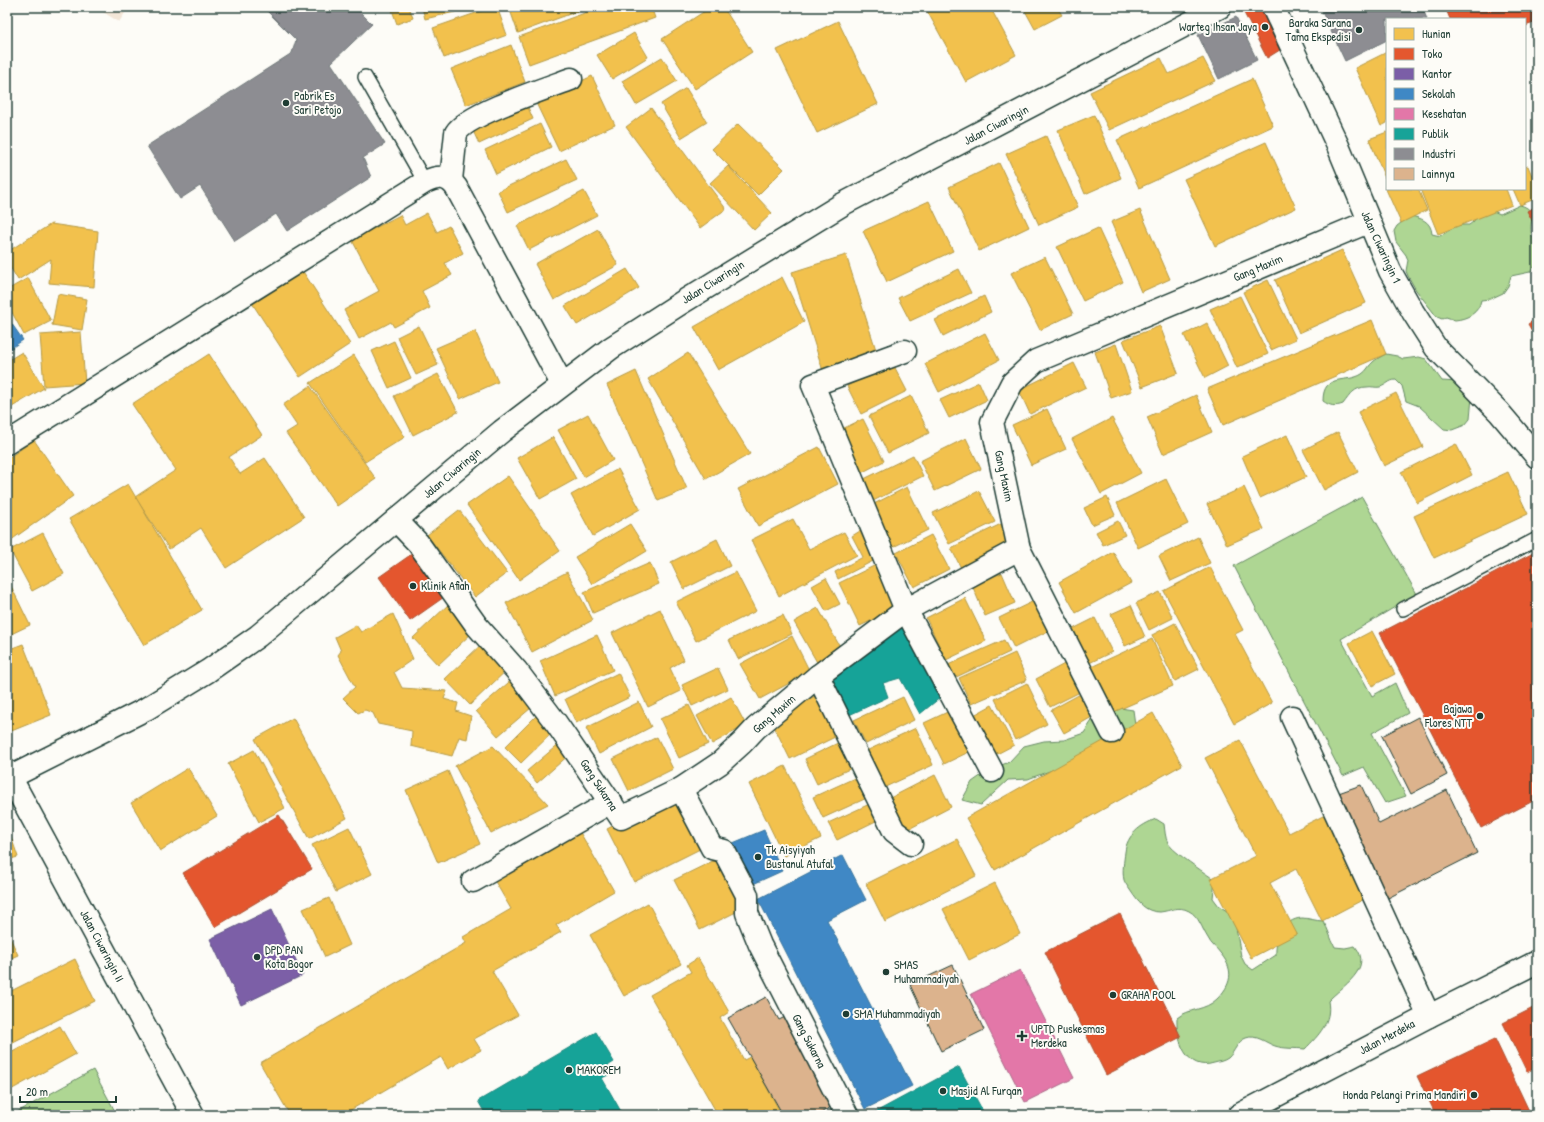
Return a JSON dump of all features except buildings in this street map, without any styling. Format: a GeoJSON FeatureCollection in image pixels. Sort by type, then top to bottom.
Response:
{"type":"FeatureCollection","features":[{"type":"Feature","properties":{"kind":"street","name":"Jalan Ciwaringin"},"geometry":{"type":"LineString","coordinates":[[8,776],[146,709],[208,671],[258,636],[502,431],[562,384],[629,336],[742,264],[843,204],[1220,7]]}},
{"type":"Feature","properties":{"kind":"street","name":"Jalan Ciwaringin 1"},"geometry":{"type":"LineString","coordinates":[[1273,7],[1338,146],[1368,222],[1390,271],[1413,312],[1436,348],[1499,412],[1537,457]]}},
{"type":"Feature","properties":{"kind":"street"},"geometry":{"type":"LineString","coordinates":[[562,384],[451,180],[456,134],[460,128],[492,110],[571,78]]}},
{"type":"Feature","properties":{"kind":"street"},"geometry":{"type":"LineString","coordinates":[[7,443],[425,182],[436,177],[451,180]]}},
{"type":"Feature","properties":{"kind":"street","name":"Gang Maxim"},"geometry":{"type":"LineString","coordinates":[[680,789],[720,763],[756,728],[818,676],[906,610],[1019,549],[992,422],[1012,383],[1036,362],[1368,222]]}},
{"type":"Feature","properties":{"kind":"street"},"geometry":{"type":"LineString","coordinates":[[904,351],[813,385],[906,610],[992,771]]}},
{"type":"Feature","properties":{"kind":"street","name":"Gang Sukarna"},"geometry":{"type":"LineString","coordinates":[[396,520],[425,552],[477,626],[516,670],[556,723],[611,802],[618,816],[624,818],[680,789],[712,848],[724,851],[747,895],[747,913],[760,945],[847,1115]]}},
{"type":"Feature","properties":{"kind":"street"},"geometry":{"type":"LineString","coordinates":[[1019,549],[1112,732]]}},
{"type":"Feature","properties":{"kind":"street"},"geometry":{"type":"LineString","coordinates":[[818,676],[894,830],[911,844]]}},
{"type":"Feature","properties":{"kind":"street"},"geometry":{"type":"LineString","coordinates":[[1292,717],[1428,1016]]}},
{"type":"Feature","properties":{"kind":"street","name":"Jalan Ciwaringin II"},"geometry":{"type":"LineString","coordinates":[[8,776],[194,1115]]}},
{"type":"Feature","properties":{"kind":"street"},"geometry":{"type":"LineString","coordinates":[[473,882],[611,802]]}},
{"type":"Feature","properties":{"kind":"street","name":"Jalan Merdeka"},"geometry":{"type":"LineString","coordinates":[[1239,1115],[1428,1016],[1537,962]]}},
{"type":"Feature","properties":{"kind":"lane"},"geometry":{"type":"LineString","coordinates":[[365,78],[425,182]]}},
{"type":"Feature","properties":{"kind":"lane"},"geometry":{"type":"LineString","coordinates":[[1403,609],[1537,539]]}},
{"type":"Feature","properties":{"kind":"shaded area"},"geometry":{"type":"Polygon","coordinates":[[[95,7],[129,7],[119,22],[95,7]]]}},
{"type":"Feature","properties":{"kind":"green space"},"geometry":{"type":"Polygon","coordinates":[[[1520,205],[1527,208],[1531,212],[1531,232],[1537,241],[1537,263],[1530,272],[1511,276],[1508,286],[1503,293],[1490,299],[1481,300],[1480,305],[1475,312],[1468,317],[1455,320],[1446,317],[1442,319],[1437,317],[1416,290],[1408,276],[1406,271],[1408,260],[1396,242],[1394,231],[1397,226],[1410,216],[1422,219],[1428,223],[1432,234],[1440,236],[1458,225],[1469,225],[1476,218],[1491,210],[1500,214],[1520,205]]]}},
{"type":"Feature","properties":{"kind":"green space"},"geometry":{"type":"Polygon","coordinates":[[[1386,354],[1403,359],[1419,357],[1426,359],[1442,381],[1458,382],[1472,397],[1470,419],[1465,425],[1452,430],[1444,429],[1419,406],[1406,401],[1402,386],[1396,380],[1380,387],[1359,388],[1353,392],[1343,404],[1340,405],[1333,406],[1323,401],[1324,392],[1331,382],[1356,377],[1362,374],[1374,361],[1386,354]]]}},
{"type":"Feature","properties":{"kind":"green space"},"geometry":{"type":"Polygon","coordinates":[[[1362,497],[1417,594],[1341,639],[1372,696],[1395,683],[1408,713],[1372,733],[1406,796],[1385,803],[1364,767],[1343,776],[1234,566],[1362,497]]]}},
{"type":"Feature","properties":{"kind":"green space"},"geometry":{"type":"Polygon","coordinates":[[[1114,707],[1133,710],[1136,732],[1063,766],[1028,779],[1008,780],[981,805],[962,800],[972,782],[989,770],[1009,762],[1024,746],[1044,741],[1064,740],[1084,733],[1095,716],[1114,707]]]}},
{"type":"Feature","properties":{"kind":"green space"},"geometry":{"type":"Polygon","coordinates":[[[1156,819],[1164,824],[1166,838],[1171,847],[1215,880],[1213,898],[1219,906],[1227,911],[1236,928],[1241,956],[1245,964],[1253,970],[1276,955],[1277,943],[1282,931],[1285,926],[1295,919],[1304,918],[1323,921],[1335,947],[1345,948],[1355,946],[1360,954],[1361,962],[1358,970],[1348,983],[1328,1001],[1329,1009],[1326,1022],[1315,1039],[1305,1049],[1279,1047],[1257,1038],[1250,1037],[1243,1039],[1226,1059],[1204,1065],[1196,1063],[1185,1052],[1178,1035],[1177,1018],[1187,1012],[1207,1006],[1217,999],[1226,988],[1230,978],[1230,972],[1225,960],[1211,943],[1198,919],[1192,913],[1181,908],[1160,912],[1150,910],[1142,906],[1124,881],[1123,873],[1125,852],[1128,841],[1135,831],[1156,819]]]}},
{"type":"Feature","properties":{"kind":"green space"},"geometry":{"type":"Polygon","coordinates":[[[93,1070],[117,1115],[12,1115],[93,1070]]]}},
{"type":"Feature","properties":{"kind":"place","name":"Warteg Ihsan Jaya"},"geometry":{"type":"Point","coordinates":[1265,27]}},
{"type":"Feature","properties":{"kind":"place","name":"Baraka Sarana Tama Ekspedisi"},"geometry":{"type":"Point","coordinates":[1359,30]}},
{"type":"Feature","properties":{"kind":"place","name":"Pabrik Es Sari Petojo"},"geometry":{"type":"Point","coordinates":[286,103]}},
{"type":"Feature","properties":{"kind":"place","name":"Klinik Afiah"},"geometry":{"type":"Point","coordinates":[413,586]}},
{"type":"Feature","properties":{"kind":"place","name":"Bajawa Flores NTT"},"geometry":{"type":"Point","coordinates":[1480,716]}},
{"type":"Feature","properties":{"kind":"place","name":"Tk Aisyiyah Bustanul Atufal"},"geometry":{"type":"Point","coordinates":[758,857]}},
{"type":"Feature","properties":{"kind":"place","name":"DPD PAN Kota Bogor"},"geometry":{"type":"Point","coordinates":[257,957]}},
{"type":"Feature","properties":{"kind":"place","name":"SMAS Muhammadiyah"},"geometry":{"type":"Point","coordinates":[886,972]}},
{"type":"Feature","properties":{"kind":"place","name":"GRAHA POOL"},"geometry":{"type":"Point","coordinates":[1113,995]}},
{"type":"Feature","properties":{"kind":"place","name":"SMA Muhammadiyah"},"geometry":{"type":"Point","coordinates":[846,1014]}},
{"type":"Feature","properties":{"kind":"place","name":"UPTD Puskesmas Merdeka"},"geometry":{"type":"Point","coordinates":[1022,1036]}},
{"type":"Feature","properties":{"kind":"place","name":"MAKOREM"},"geometry":{"type":"Point","coordinates":[569,1070]}},
{"type":"Feature","properties":{"kind":"place","name":"Masjid Al Furqan"},"geometry":{"type":"Point","coordinates":[943,1091]}},
{"type":"Feature","properties":{"kind":"place","name":"Honda Pelangi Prima Mandiri"},"geometry":{"type":"Point","coordinates":[1474,1095]}}]}
